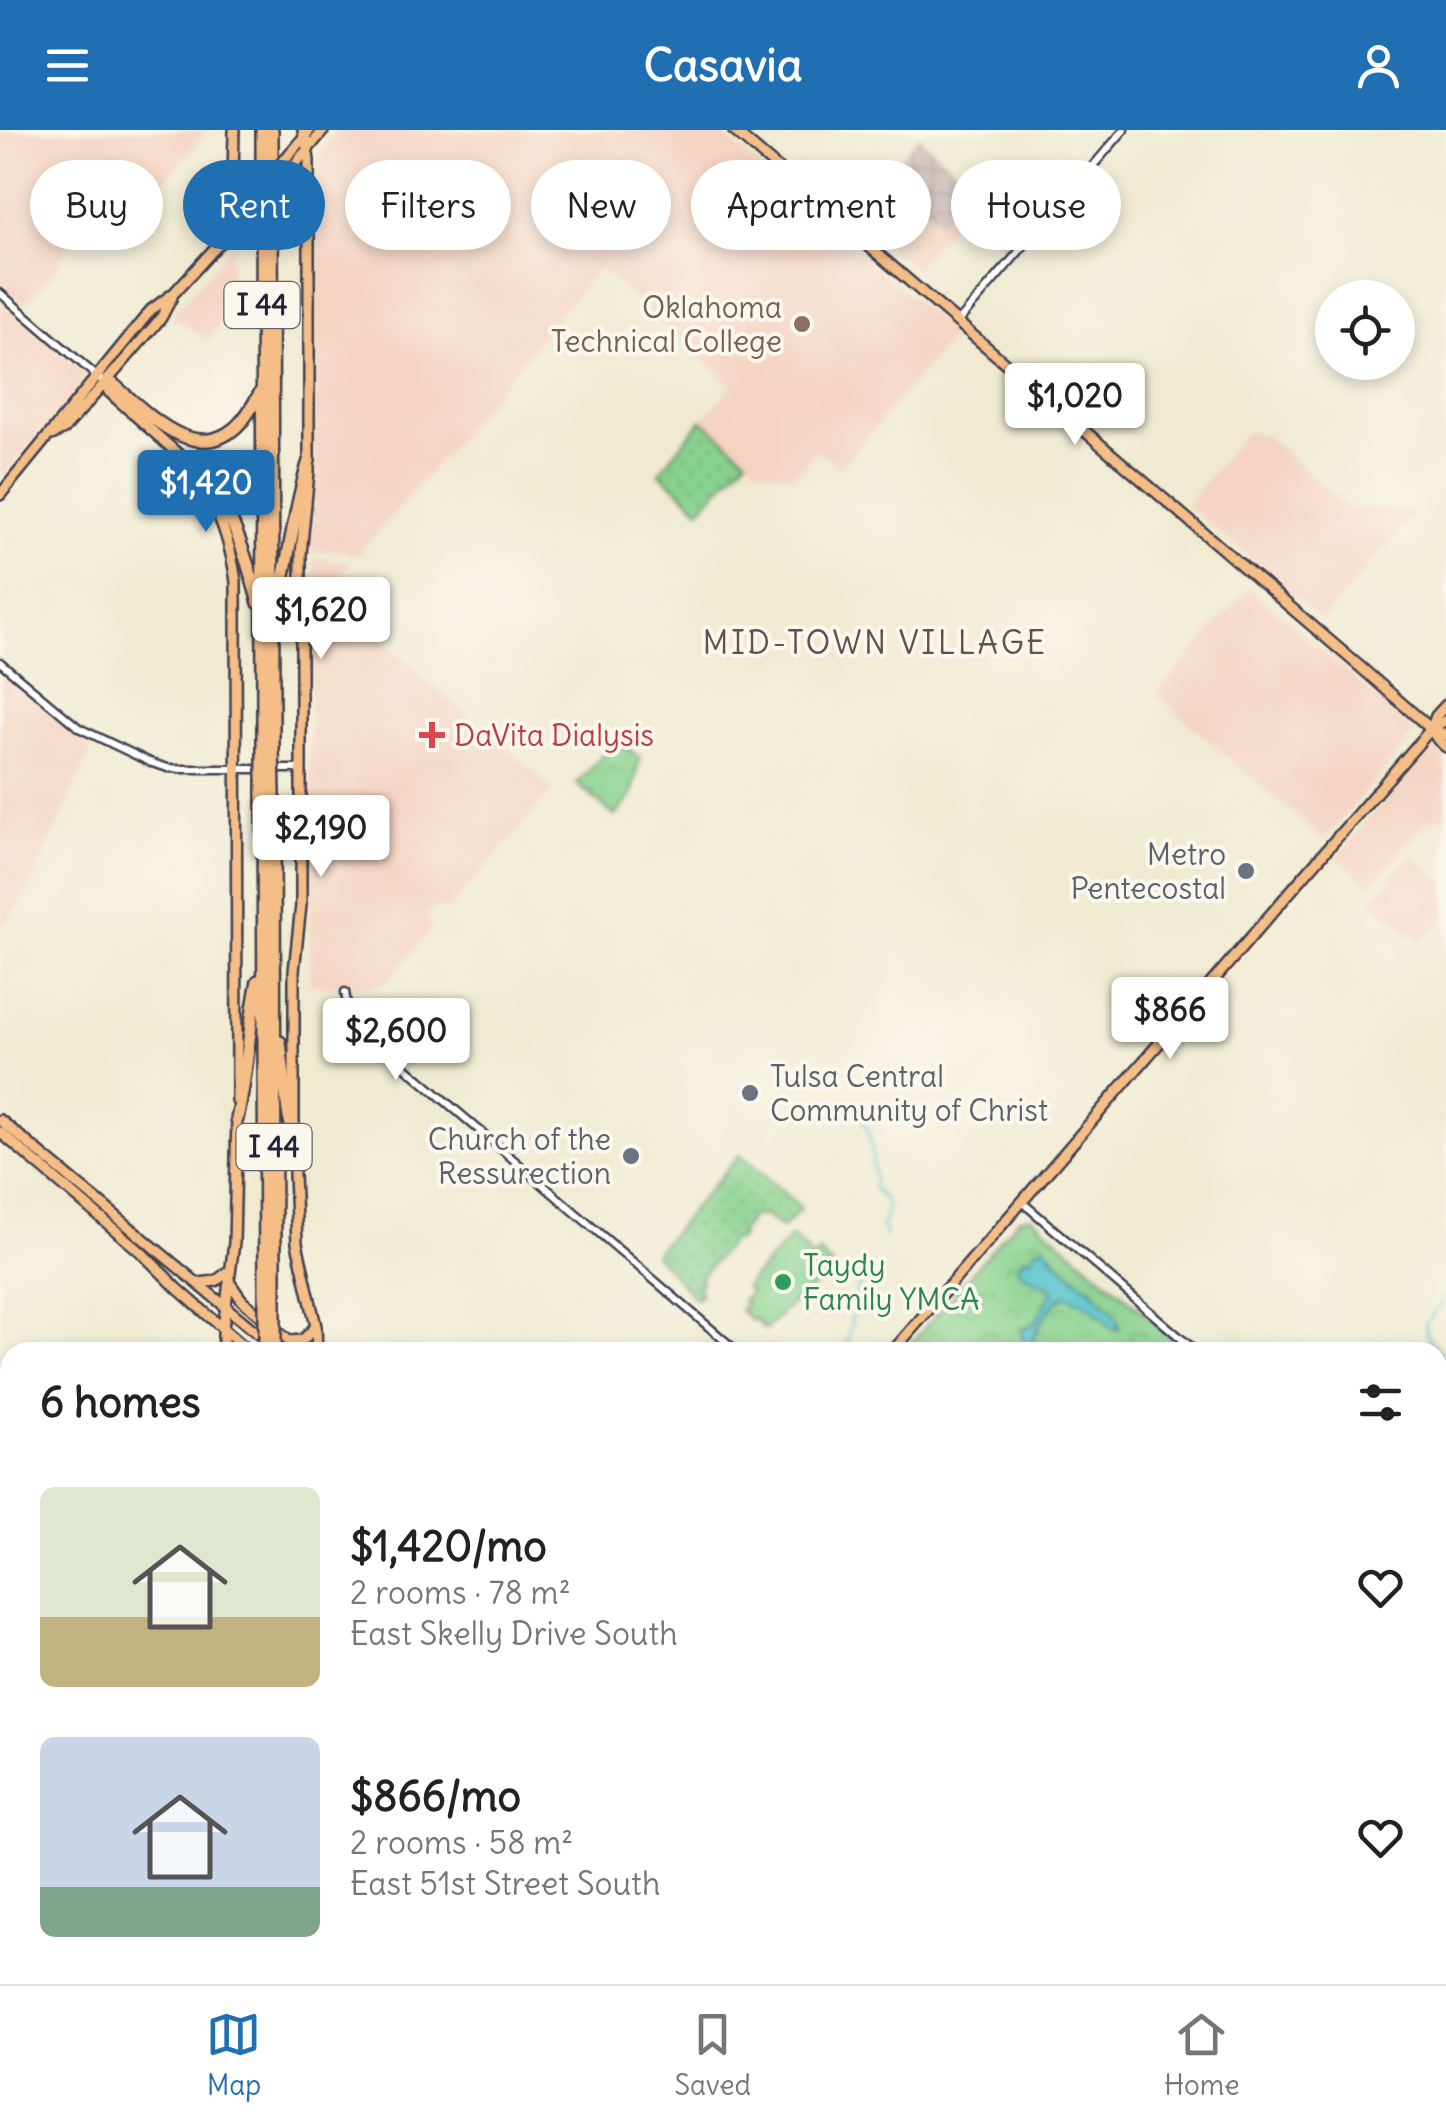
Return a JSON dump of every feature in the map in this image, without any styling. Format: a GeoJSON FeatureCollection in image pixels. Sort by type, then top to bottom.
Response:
{"type":"FeatureCollection","features":[{"type":"Feature","properties":{"kind":"highway","name":"I 44"},"geometry":{"type":"LineString","coordinates":[[262,130],[262,390],[268,620]]}},
{"type":"Feature","properties":{"kind":"highway","name":"I 44"},"geometry":{"type":"LineString","coordinates":[[272,130],[264,957],[270,1292],[277,1342]]}},
{"type":"Feature","properties":{"kind":"highway"},"geometry":{"type":"LineString","coordinates":[[101,379],[114,384],[166,429],[199,440],[231,431],[262,390]]}},
{"type":"Feature","properties":{"kind":"highway"},"geometry":{"type":"LineString","coordinates":[[185,458],[211,486],[236,528],[268,620]]}},
{"type":"Feature","properties":{"kind":"highway"},"geometry":{"type":"LineString","coordinates":[[268,620],[288,563],[308,461]]}},
{"type":"Feature","properties":{"kind":"highway","name":"I 44"},"geometry":{"type":"LineString","coordinates":[[265,1342],[270,1292],[274,999],[268,792]]}},
{"type":"Feature","properties":{"kind":"highway"},"geometry":{"type":"LineString","coordinates":[[237,1119],[244,1090],[251,1013],[264,957]]}},
{"type":"Feature","properties":{"kind":"highway"},"geometry":{"type":"LineString","coordinates":[[274,999],[294,1137]]}},
{"type":"Feature","properties":{"kind":"main road"},"geometry":{"type":"LineString","coordinates":[[233,160],[234,130]]}},
{"type":"Feature","properties":{"kind":"main road"},"geometry":{"type":"LineString","coordinates":[[299,160],[324,130]]}},
{"type":"Feature","properties":{"kind":"main road"},"geometry":{"type":"LineString","coordinates":[[734,130],[1432,729],[1446,735]]}},
{"type":"Feature","properties":{"kind":"main road"},"geometry":{"type":"LineString","coordinates":[[284,160],[306,132]]}},
{"type":"Feature","properties":{"kind":"main road"},"geometry":{"type":"LineString","coordinates":[[306,132],[308,461],[302,554],[301,905],[294,971],[294,1137],[297,1243],[317,1342]]}},
{"type":"Feature","properties":{"kind":"main road"},"geometry":{"type":"LineString","coordinates":[[0,495],[50,436],[64,430],[101,379],[161,318],[174,293],[213,250]]}},
{"type":"Feature","properties":{"kind":"main road"},"geometry":{"type":"LineString","coordinates":[[101,379],[108,392],[185,458],[220,516],[236,582],[237,1119],[234,1243],[222,1342]]}},
{"type":"Feature","properties":{"kind":"main road"},"geometry":{"type":"LineString","coordinates":[[1446,705],[1436,716],[1432,729],[1446,747]]}},
{"type":"Feature","properties":{"kind":"main road"},"geometry":{"type":"LineString","coordinates":[[901,1342],[1432,729],[1446,720]]}},
{"type":"Feature","properties":{"kind":"main road"},"geometry":{"type":"LineString","coordinates":[[0,1120],[18,1142],[129,1235],[239,1342]]}},
{"type":"Feature","properties":{"kind":"main road"},"geometry":{"type":"LineString","coordinates":[[0,1132],[18,1142]]}},
{"type":"Feature","properties":{"kind":"main road"},"geometry":{"type":"LineString","coordinates":[[129,1235],[200,1283],[266,1342]]}},
{"type":"Feature","properties":{"kind":"main road"},"geometry":{"type":"LineString","coordinates":[[230,1275],[242,1300],[289,1341],[303,1340],[316,1326]]}},
{"type":"Feature","properties":{"kind":"main road"},"geometry":{"type":"LineString","coordinates":[[200,1283],[230,1275]]}},
{"type":"Feature","properties":{"kind":"street"},"geometry":{"type":"LineString","coordinates":[[957,322],[1124,130]]}},
{"type":"Feature","properties":{"kind":"street"},"geometry":{"type":"LineString","coordinates":[[0,294],[101,379]]}},
{"type":"Feature","properties":{"kind":"street"},"geometry":{"type":"LineString","coordinates":[[0,662],[74,724],[152,763],[174,769],[301,769]]}},
{"type":"Feature","properties":{"kind":"street"},"geometry":{"type":"LineString","coordinates":[[345,992],[349,1016],[360,1028],[726,1342]]}},
{"type":"Feature","properties":{"kind":"street"},"geometry":{"type":"LineString","coordinates":[[1022,1202],[1185,1342]]}},
{"type":"Feature","properties":{"kind":"shaded area"},"geometry":{"type":"Polygon","coordinates":[[[0,130],[229,130],[207,132],[163,182],[163,160],[30,160],[30,250],[66,250],[59,258],[62,262],[24,306],[0,285],[0,130]]]}},
{"type":"Feature","properties":{"kind":"shaded area"},"geometry":{"type":"Polygon","coordinates":[[[337,130],[718,130],[753,160],[691,160],[691,250],[856,250],[954,335],[840,468],[817,449],[794,476],[757,467],[702,420],[732,385],[599,267],[357,556],[344,551],[310,551],[316,250],[325,250],[325,160],[318,160],[318,152],[337,130]]]}},
{"type":"Feature","properties":{"kind":"shaded area"},"geometry":{"type":"Polygon","coordinates":[[[918,136],[951,164],[951,209],[940,221],[931,213],[931,160],[898,160],[918,136]]]}},
{"type":"Feature","properties":{"kind":"shaded area"},"geometry":{"type":"Polygon","coordinates":[[[951,208],[951,224],[931,249],[931,212],[940,220],[951,208]]]}},
{"type":"Feature","properties":{"kind":"shaded area"},"geometry":{"type":"Polygon","coordinates":[[[232,250],[229,316],[208,340],[171,316],[232,250]]]}},
{"type":"Feature","properties":{"kind":"shaded area"},"geometry":{"type":"Polygon","coordinates":[[[892,250],[930,250],[914,269],[892,250]]]}},
{"type":"Feature","properties":{"kind":"shaded area"},"geometry":{"type":"Polygon","coordinates":[[[0,301],[85,378],[0,479],[0,301]]]}},
{"type":"Feature","properties":{"kind":"shaded area"},"geometry":{"type":"Polygon","coordinates":[[[1246,432],[1266,435],[1348,507],[1416,512],[1322,620],[1186,504],[1246,432]]]}},
{"type":"Feature","properties":{"kind":"shaded area"},"geometry":{"type":"Polygon","coordinates":[[[314,560],[350,564],[325,592],[552,787],[448,911],[439,907],[430,911],[427,920],[432,929],[389,979],[374,986],[310,986],[309,592],[314,592],[314,560]]]}},
{"type":"Feature","properties":{"kind":"shaded area"},"geometry":{"type":"Polygon","coordinates":[[[1250,587],[1412,729],[1412,736],[1324,840],[1156,694],[1250,587]]]}},
{"type":"Feature","properties":{"kind":"shaded area"},"geometry":{"type":"Polygon","coordinates":[[[0,670],[68,728],[95,740],[31,887],[0,928],[0,670]]]}},
{"type":"Feature","properties":{"kind":"shaded area"},"geometry":{"type":"Polygon","coordinates":[[[1436,748],[1446,757],[1446,818],[1427,820],[1368,884],[1336,856],[1430,750],[1436,748]]]}},
{"type":"Feature","properties":{"kind":"shaded area"},"geometry":{"type":"Polygon","coordinates":[[[1412,854],[1446,883],[1446,914],[1421,943],[1371,900],[1412,854]]]}},
{"type":"Feature","properties":{"kind":"green space"},"geometry":{"type":"Polygon","coordinates":[[[702,420],[747,458],[700,509],[659,472],[702,420]]]}},
{"type":"Feature","properties":{"kind":"green space"},"geometry":{"type":"Polygon","coordinates":[[[614,743],[640,757],[632,795],[615,816],[577,784],[614,743]]]}},
{"type":"Feature","properties":{"kind":"green space"},"geometry":{"type":"Polygon","coordinates":[[[739,1155],[800,1210],[782,1228],[764,1215],[754,1215],[737,1241],[733,1239],[699,1278],[700,1295],[696,1299],[654,1254],[739,1155]]]}},
{"type":"Feature","properties":{"kind":"green space"},"geometry":{"type":"Polygon","coordinates":[[[1031,1216],[1178,1342],[913,1342],[1018,1219],[1031,1216]]]}},
{"type":"Feature","properties":{"kind":"green space","name":"Taydy Family YMCA"},"geometry":{"type":"Polygon","coordinates":[[[791,1237],[811,1260],[819,1252],[832,1266],[798,1303],[795,1301],[765,1330],[740,1310],[750,1292],[745,1287],[791,1237]]]}},
{"type":"Feature","properties":{"kind":"water"},"geometry":{"type":"Polygon","coordinates":[[[1044,1246],[1090,1289],[1113,1313],[1119,1329],[1112,1329],[1093,1309],[1067,1295],[1044,1318],[1033,1342],[1024,1342],[1020,1330],[1035,1323],[1053,1290],[1017,1267],[1024,1257],[1031,1258],[1035,1250],[1044,1246]]]}},
{"type":"Feature","properties":{"kind":"waterway"},"geometry":{"type":"LineString","coordinates":[[851,1101],[869,1135],[873,1189],[886,1201],[882,1227],[885,1237]]}},
{"type":"Feature","properties":{"kind":"waterway"},"geometry":{"type":"LineString","coordinates":[[847,1342],[866,1268]]}},
{"type":"Feature","properties":{"kind":"waterway"},"geometry":{"type":"LineString","coordinates":[[1432,1342],[1425,1324],[1446,1298]]}},
{"type":"Feature","properties":{"kind":"place","name":"Oklahoma Technical College"},"geometry":{"type":"Point","coordinates":[802,324]}},
{"type":"Feature","properties":{"kind":"place","name":"DaVita Dialysis"},"geometry":{"type":"Point","coordinates":[432,735]}},
{"type":"Feature","properties":{"kind":"place","name":"Metro Pentecostal"},"geometry":{"type":"Point","coordinates":[1246,871]}},
{"type":"Feature","properties":{"kind":"place","name":"Tulsa Central Community of Christ"},"geometry":{"type":"Point","coordinates":[750,1093]}},
{"type":"Feature","properties":{"kind":"place","name":"Church of the Ressurection"},"geometry":{"type":"Point","coordinates":[631,1156]}},
{"type":"Feature","properties":{"kind":"place","name":"Taydy Family YMCA"},"geometry":{"type":"Point","coordinates":[783,1282]}},
{"type":"Feature","properties":{"kind":"district","name":"MID-TOWN VILLAGE"},"geometry":{"type":"Point","coordinates":[875,642]}}]}
